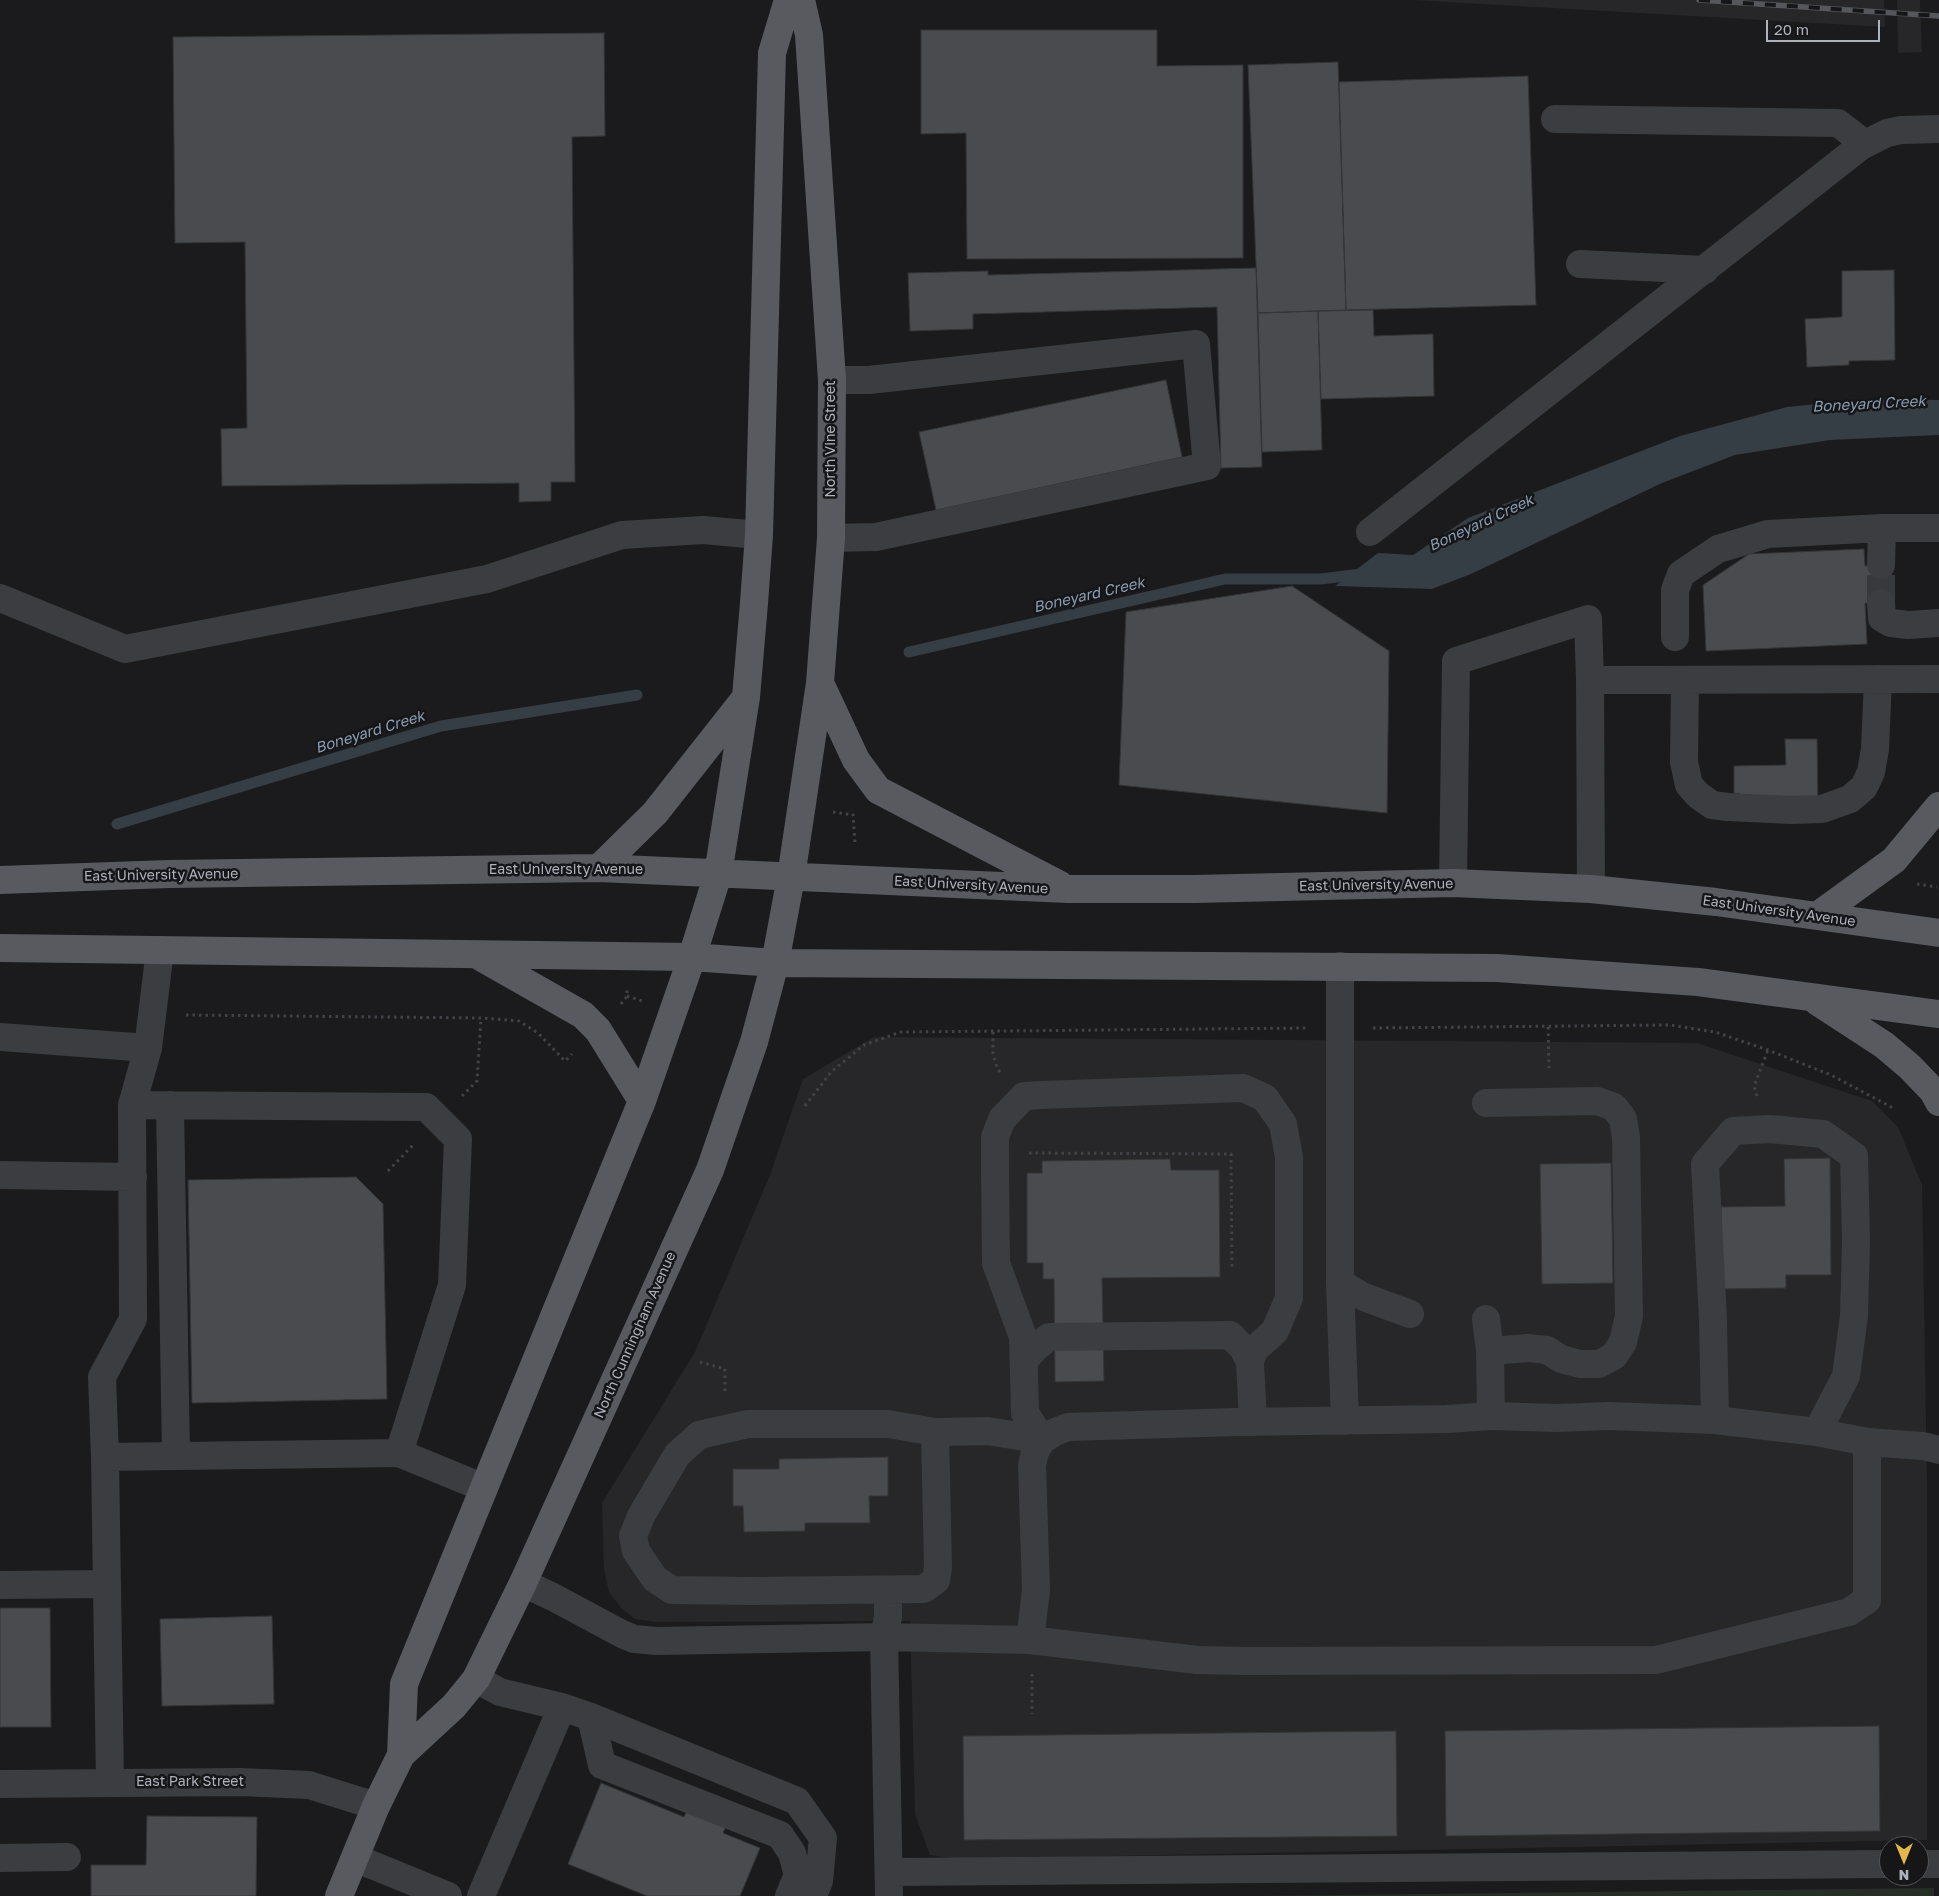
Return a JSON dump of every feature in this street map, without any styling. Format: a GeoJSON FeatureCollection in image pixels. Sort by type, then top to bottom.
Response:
{"type":"FeatureCollection","features":[{"type":"Feature","properties":{"kind":"main road"},"geometry":{"type":"LineString","coordinates":[[718,874],[746,697],[759,535],[772,53],[788,0]]}},
{"type":"Feature","properties":{"kind":"main road","name":"North Vine Street"},"geometry":{"type":"LineString","coordinates":[[790,877],[820,683],[831,538],[832,380],[809,35],[801,0]]}},
{"type":"Feature","properties":{"kind":"main road"},"geometry":{"type":"LineString","coordinates":[[820,683],[856,760],[878,790],[1068,889]]}},
{"type":"Feature","properties":{"kind":"main road"},"geometry":{"type":"LineString","coordinates":[[599,868],[655,813],[746,697]]}},
{"type":"Feature","properties":{"kind":"main road"},"geometry":{"type":"LineString","coordinates":[[1817,916],[1894,860],[1939,806]]}},
{"type":"Feature","properties":{"kind":"main road","name":"East University Avenue"},"geometry":{"type":"LineString","coordinates":[[0,880],[169,874],[599,868],[1068,889],[1205,889],[1453,883],[1591,889],[1716,902],[1939,932]]}},
{"type":"Feature","properties":{"kind":"main road","name":"North Cunningham Avenue"},"geometry":{"type":"LineString","coordinates":[[401,1755],[404,1684],[642,1101],[692,957],[718,874]]}},
{"type":"Feature","properties":{"kind":"main road","name":"North Cunningham Avenue"},"geometry":{"type":"LineString","coordinates":[[339,1896],[376,1806],[401,1755],[454,1706],[476,1679],[523,1583],[710,1170],[754,1042],[775,963],[790,877]]}},
{"type":"Feature","properties":{"kind":"main road"},"geometry":{"type":"LineString","coordinates":[[0,948],[692,957],[775,963],[1498,968],[1698,982],[1939,1014]]}},
{"type":"Feature","properties":{"kind":"main road"},"geometry":{"type":"LineString","coordinates":[[478,955],[583,1015],[598,1030],[642,1101]]}},
{"type":"Feature","properties":{"kind":"main road"},"geometry":{"type":"LineString","coordinates":[[1810,997],[1890,1050],[1928,1085],[1939,1102]]}},
{"type":"Feature","properties":{"kind":"street"},"geometry":{"type":"LineString","coordinates":[[1556,119],[1838,124],[1865,144]]}},
{"type":"Feature","properties":{"kind":"street"},"geometry":{"type":"LineString","coordinates":[[1370,532],[1865,144],[1887,133],[1901,130],[1939,129]]}},
{"type":"Feature","properties":{"kind":"street"},"geometry":{"type":"LineString","coordinates":[[1580,264],[1705,270]]}},
{"type":"Feature","properties":{"kind":"street"},"geometry":{"type":"LineString","coordinates":[[831,538],[876,537],[1207,466],[1196,344],[869,380],[832,380]]}},
{"type":"Feature","properties":{"kind":"street"},"geometry":{"type":"LineString","coordinates":[[1675,637],[1675,590],[1681,574],[1718,549],[1768,534],[1882,528],[1939,528]]}},
{"type":"Feature","properties":{"kind":"street"},"geometry":{"type":"LineString","coordinates":[[1881,565],[1882,528]]}},
{"type":"Feature","properties":{"kind":"street"},"geometry":{"type":"LineString","coordinates":[[0,598],[125,649],[487,579],[622,535],[702,530],[759,535]]}},
{"type":"Feature","properties":{"kind":"street"},"geometry":{"type":"LineString","coordinates":[[1881,603],[1882,618],[1891,623],[1908,625],[1939,623]]}},
{"type":"Feature","properties":{"kind":"street"},"geometry":{"type":"LineString","coordinates":[[1453,883],[1456,661],[1588,619],[1591,889]]}},
{"type":"Feature","properties":{"kind":"street"},"geometry":{"type":"LineString","coordinates":[[1685,680],[1684,762],[1689,785],[1698,796],[1712,805],[1792,810],[1822,809],[1850,799],[1864,787],[1871,772],[1875,749],[1878,679]]}},
{"type":"Feature","properties":{"kind":"street"},"geometry":{"type":"LineString","coordinates":[[1590,680],[1939,679]]}},
{"type":"Feature","properties":{"kind":"street"},"geometry":{"type":"LineString","coordinates":[[110,1783],[102,1377],[134,1319],[132,1105],[148,1048],[160,950]]}},
{"type":"Feature","properties":{"kind":"street"},"geometry":{"type":"LineString","coordinates":[[1340,966],[1340,1283],[1345,1422]]}},
{"type":"Feature","properties":{"kind":"street"},"geometry":{"type":"LineString","coordinates":[[0,1037],[148,1048]]}},
{"type":"Feature","properties":{"kind":"street"},"geometry":{"type":"LineString","coordinates":[[1042,1440],[1025,1413],[1023,1337],[996,1263],[995,1137],[1002,1119],[1024,1096],[1243,1088],[1265,1098],[1283,1124],[1289,1157],[1289,1298],[1275,1331],[1254,1350],[1250,1362],[1253,1422]]}},
{"type":"Feature","properties":{"kind":"street"},"geometry":{"type":"LineString","coordinates":[[1486,1103],[1597,1101],[1614,1107],[1623,1119],[1626,1137],[1629,1306],[1629,1316],[1623,1342],[1614,1356],[1599,1364],[1580,1364],[1561,1359],[1547,1350],[1528,1348],[1490,1351]]}},
{"type":"Feature","properties":{"kind":"street"},"geometry":{"type":"LineString","coordinates":[[132,1105],[426,1107],[458,1139],[452,1285],[399,1453]]}},
{"type":"Feature","properties":{"kind":"street"},"geometry":{"type":"LineString","coordinates":[[170,1105],[176,1456]]}},
{"type":"Feature","properties":{"kind":"street"},"geometry":{"type":"LineString","coordinates":[[1715,1420],[1713,1320],[1705,1164],[1733,1131],[1770,1129],[1823,1134],[1854,1156],[1856,1241],[1854,1316],[1846,1376],[1817,1432]]}},
{"type":"Feature","properties":{"kind":"street"},"geometry":{"type":"LineString","coordinates":[[0,1175],[133,1177]]}},
{"type":"Feature","properties":{"kind":"street"},"geometry":{"type":"LineString","coordinates":[[1340,1283],[1364,1297],[1410,1314]]}},
{"type":"Feature","properties":{"kind":"street"},"geometry":{"type":"LineString","coordinates":[[1486,1319],[1490,1351],[1491,1416]]}},
{"type":"Feature","properties":{"kind":"street"},"geometry":{"type":"LineString","coordinates":[[1024,1361],[1035,1348],[1049,1337],[1230,1334],[1243,1348],[1250,1362]]}},
{"type":"Feature","properties":{"kind":"street"},"geometry":{"type":"LineString","coordinates":[[1030,1640],[1036,1590],[1032,1465],[1035,1452],[1042,1440],[1068,1427],[1253,1422],[1345,1422],[1491,1416],[1557,1418],[1609,1416],[1715,1420],[1817,1432],[1867,1442],[1924,1446],[1939,1450]]}},
{"type":"Feature","properties":{"kind":"street"},"geometry":{"type":"LineString","coordinates":[[935,1432],[938,1568],[936,1580],[924,1589],[753,1592],[672,1590],[655,1579],[636,1551],[633,1536],[641,1516],[677,1455],[699,1435],[748,1424],[888,1424],[935,1432],[988,1431],[1042,1440]]}},
{"type":"Feature","properties":{"kind":"street"},"geometry":{"type":"LineString","coordinates":[[523,1583],[553,1596],[622,1634],[634,1639],[657,1641],[884,1638],[1030,1640],[1197,1660],[1656,1660],[1849,1612],[1867,1600],[1867,1442]]}},
{"type":"Feature","properties":{"kind":"street"},"geometry":{"type":"LineString","coordinates":[[105,1457],[399,1453],[484,1488]]}},
{"type":"Feature","properties":{"kind":"street"},"geometry":{"type":"LineString","coordinates":[[0,1586],[107,1584]]}},
{"type":"Feature","properties":{"kind":"street"},"geometry":{"type":"LineString","coordinates":[[888,1590],[888,1617],[884,1638],[889,1884],[1879,1864]]}},
{"type":"Feature","properties":{"kind":"street"},"geometry":{"type":"LineString","coordinates":[[476,1679],[500,1692],[562,1707],[591,1717],[797,1801],[824,1838],[819,1881],[813,1896]]}},
{"type":"Feature","properties":{"kind":"street"},"geometry":{"type":"LineString","coordinates":[[481,1896],[562,1707]]}},
{"type":"Feature","properties":{"kind":"street"},"geometry":{"type":"LineString","coordinates":[[591,1717],[602,1765],[780,1835],[792,1853],[798,1875],[789,1896]]}},
{"type":"Feature","properties":{"kind":"street","name":"East Park Street"},"geometry":{"type":"LineString","coordinates":[[0,1784],[240,1782],[310,1785],[376,1806]]}},
{"type":"Feature","properties":{"kind":"street"},"geometry":{"type":"LineString","coordinates":[[0,1858],[67,1857]]}},
{"type":"Feature","properties":{"kind":"street"},"geometry":{"type":"LineString","coordinates":[[355,1858],[448,1896]]}},
{"type":"Feature","properties":{"kind":"path"},"geometry":{"type":"LineString","coordinates":[[855,842],[853,815],[859,809]]}},
{"type":"Feature","properties":{"kind":"path"},"geometry":{"type":"LineString","coordinates":[[833,812],[853,815]]}},
{"type":"Feature","properties":{"kind":"path"},"geometry":{"type":"LineString","coordinates":[[1916,884],[1936,887]]}},
{"type":"Feature","properties":{"kind":"path"},"geometry":{"type":"LineString","coordinates":[[618,1009],[627,996],[626,984]]}},
{"type":"Feature","properties":{"kind":"path"},"geometry":{"type":"LineString","coordinates":[[627,996],[649,1003]]}},
{"type":"Feature","properties":{"kind":"path"},"geometry":{"type":"LineString","coordinates":[[191,1015],[481,1018],[519,1021],[538,1033],[565,1061]]}},
{"type":"Feature","properties":{"kind":"path"},"geometry":{"type":"LineString","coordinates":[[1380,1028],[1670,1025],[1715,1032],[1768,1050],[1831,1075],[1894,1108]]}},
{"type":"Feature","properties":{"kind":"path"},"geometry":{"type":"LineString","coordinates":[[1548,1027],[1549,1072]]}},
{"type":"Feature","properties":{"kind":"path"},"geometry":{"type":"LineString","coordinates":[[805,1106],[831,1072],[864,1046],[901,1032],[1308,1028]]}},
{"type":"Feature","properties":{"kind":"path"},"geometry":{"type":"LineString","coordinates":[[993,1032],[993,1053],[996,1068],[1024,1096]]}},
{"type":"Feature","properties":{"kind":"path"},"geometry":{"type":"LineString","coordinates":[[1768,1050],[1754,1086],[1770,1129]]}},
{"type":"Feature","properties":{"kind":"path"},"geometry":{"type":"LineString","coordinates":[[995,1154],[1231,1154],[1232,1269]]}},
{"type":"Feature","properties":{"kind":"path"},"geometry":{"type":"LineString","coordinates":[[700,1362],[725,1369],[725,1396]]}},
{"type":"Feature","properties":{"kind":"shaded area"},"geometry":{"type":"Polygon","coordinates":[[[1412,0],[1884,0],[1885,27],[1412,0]]]}},
{"type":"Feature","properties":{"kind":"shaded area"},"geometry":{"type":"Polygon","coordinates":[[[1897,0],[1920,0],[1922,52],[1898,53],[1897,0]]]}},
{"type":"Feature","properties":{"kind":"shaded area"},"geometry":{"type":"Polygon","coordinates":[[[874,1037],[1697,1043],[1872,1101],[1898,1127],[1922,1185],[1927,1480],[1927,1836],[1879,1836],[1879,1841],[959,1859],[930,1855],[915,1814],[910,1621],[657,1622],[635,1619],[621,1608],[609,1592],[604,1570],[602,1503],[695,1352],[770,1175],[803,1079],[874,1037]]]}},
{"type":"Feature","properties":{"kind":"shaded area"},"geometry":{"type":"Polygon","coordinates":[[[1934,1888],[1934,1896],[1252,1896],[1934,1888]]]}},
{"type":"Feature","properties":{"kind":"water"},"geometry":{"type":"Polygon","coordinates":[[[1868,399],[1939,400],[1939,435],[1830,440],[1735,455],[1662,483],[1471,574],[1432,589],[1335,586],[1378,553],[1413,555],[1468,518],[1680,436],[1787,407],[1868,399]]]}},
{"type":"Feature","properties":{"kind":"building"},"geometry":{"type":"Polygon","coordinates":[[[921,30],[1157,30],[1157,66],[1243,65],[1243,258],[967,259],[966,133],[921,134],[921,30]]]}},
{"type":"Feature","properties":{"kind":"building"},"geometry":{"type":"Polygon","coordinates":[[[604,33],[605,136],[572,137],[575,482],[551,482],[551,501],[519,502],[519,483],[222,486],[221,429],[247,428],[245,242],[175,243],[173,37],[604,33]]]}},
{"type":"Feature","properties":{"kind":"building"},"geometry":{"type":"Polygon","coordinates":[[[1338,62],[1346,310],[1258,313],[1248,65],[1338,62]]]}},
{"type":"Feature","properties":{"kind":"building"},"geometry":{"type":"Polygon","coordinates":[[[1528,76],[1536,305],[1346,310],[1339,82],[1528,76]]]}},
{"type":"Feature","properties":{"kind":"building"},"geometry":{"type":"Polygon","coordinates":[[[1256,268],[1262,467],[1221,468],[1217,307],[973,314],[973,329],[910,331],[908,273],[988,271],[988,275],[1256,268]]]}},
{"type":"Feature","properties":{"kind":"building"},"geometry":{"type":"Polygon","coordinates":[[[1894,270],[1895,360],[1849,361],[1849,365],[1807,367],[1805,319],[1842,317],[1842,271],[1894,270]]]}},
{"type":"Feature","properties":{"kind":"building"},"geometry":{"type":"Polygon","coordinates":[[[1373,310],[1374,336],[1433,334],[1434,396],[1321,399],[1318,311],[1373,310]]]}},
{"type":"Feature","properties":{"kind":"building"},"geometry":{"type":"Polygon","coordinates":[[[1318,311],[1322,450],[1262,452],[1258,313],[1318,311]]]}},
{"type":"Feature","properties":{"kind":"building"},"geometry":{"type":"Polygon","coordinates":[[[1166,380],[1182,457],[936,510],[919,432],[1166,380]]]}},
{"type":"Feature","properties":{"kind":"building"},"geometry":{"type":"Polygon","coordinates":[[[1864,549],[1865,566],[1891,564],[1893,602],[1865,603],[1867,644],[1706,651],[1703,585],[1749,554],[1864,549]]]}},
{"type":"Feature","properties":{"kind":"building"},"geometry":{"type":"Polygon","coordinates":[[[1292,586],[1389,651],[1387,813],[1119,785],[1126,612],[1292,586]]]}},
{"type":"Feature","properties":{"kind":"building"},"geometry":{"type":"Polygon","coordinates":[[[1785,739],[1817,739],[1818,809],[1739,817],[1739,793],[1734,794],[1734,766],[1786,765],[1785,739]]]}},
{"type":"Feature","properties":{"kind":"building"},"geometry":{"type":"Polygon","coordinates":[[[1830,1158],[1831,1275],[1786,1275],[1786,1288],[1722,1289],[1721,1207],[1785,1206],[1784,1159],[1830,1158]]]}},
{"type":"Feature","properties":{"kind":"building"},"geometry":{"type":"Polygon","coordinates":[[[1170,1159],[1171,1170],[1219,1170],[1220,1277],[1102,1278],[1104,1381],[1055,1382],[1054,1279],[1043,1279],[1043,1263],[1027,1263],[1027,1173],[1042,1173],[1042,1161],[1170,1159]]]}},
{"type":"Feature","properties":{"kind":"building"},"geometry":{"type":"Polygon","coordinates":[[[1611,1163],[1613,1283],[1542,1284],[1540,1164],[1611,1163]]]}},
{"type":"Feature","properties":{"kind":"building"},"geometry":{"type":"Polygon","coordinates":[[[356,1177],[383,1204],[387,1399],[192,1403],[188,1180],[356,1177]]]}},
{"type":"Feature","properties":{"kind":"building"},"geometry":{"type":"Polygon","coordinates":[[[888,1457],[888,1496],[869,1496],[870,1523],[805,1523],[805,1531],[744,1532],[743,1506],[733,1506],[733,1469],[779,1469],[779,1459],[888,1457]]]}},
{"type":"Feature","properties":{"kind":"building"},"geometry":{"type":"Polygon","coordinates":[[[0,1608],[50,1608],[51,1727],[0,1727],[0,1608]]]}},
{"type":"Feature","properties":{"kind":"building"},"geometry":{"type":"Polygon","coordinates":[[[272,1616],[274,1704],[162,1706],[160,1619],[272,1616]]]}},
{"type":"Feature","properties":{"kind":"building"},"geometry":{"type":"Polygon","coordinates":[[[1879,1726],[1880,1831],[1446,1836],[1445,1731],[1879,1726]]]}},
{"type":"Feature","properties":{"kind":"building"},"geometry":{"type":"Polygon","coordinates":[[[1396,1731],[1397,1836],[964,1840],[963,1736],[1396,1731]]]}},
{"type":"Feature","properties":{"kind":"building"},"geometry":{"type":"Polygon","coordinates":[[[601,1783],[684,1817],[688,1808],[727,1823],[723,1833],[760,1848],[740,1896],[647,1896],[568,1864],[601,1783]]]}},
{"type":"Feature","properties":{"kind":"building"},"geometry":{"type":"Polygon","coordinates":[[[147,1816],[257,1817],[256,1896],[91,1896],[91,1865],[146,1865],[147,1816]]]}},
{"type":"Feature","properties":{"kind":"waterway","name":"Boneyard Creek"},"geometry":{"type":"LineString","coordinates":[[909,652],[1225,579],[1321,579],[1361,574]]}},
{"type":"Feature","properties":{"kind":"waterway","name":"Boneyard Creek"},"geometry":{"type":"LineString","coordinates":[[117,824],[441,726],[637,695]]}},
{"type":"Feature","properties":{"kind":"tunnel"},"geometry":{"type":"LineString","coordinates":[[1881,565],[1881,603]]}},
{"type":"Feature","properties":{"kind":"railway"},"geometry":{"type":"LineString","coordinates":[[1699,0],[1939,16]]}}]}
